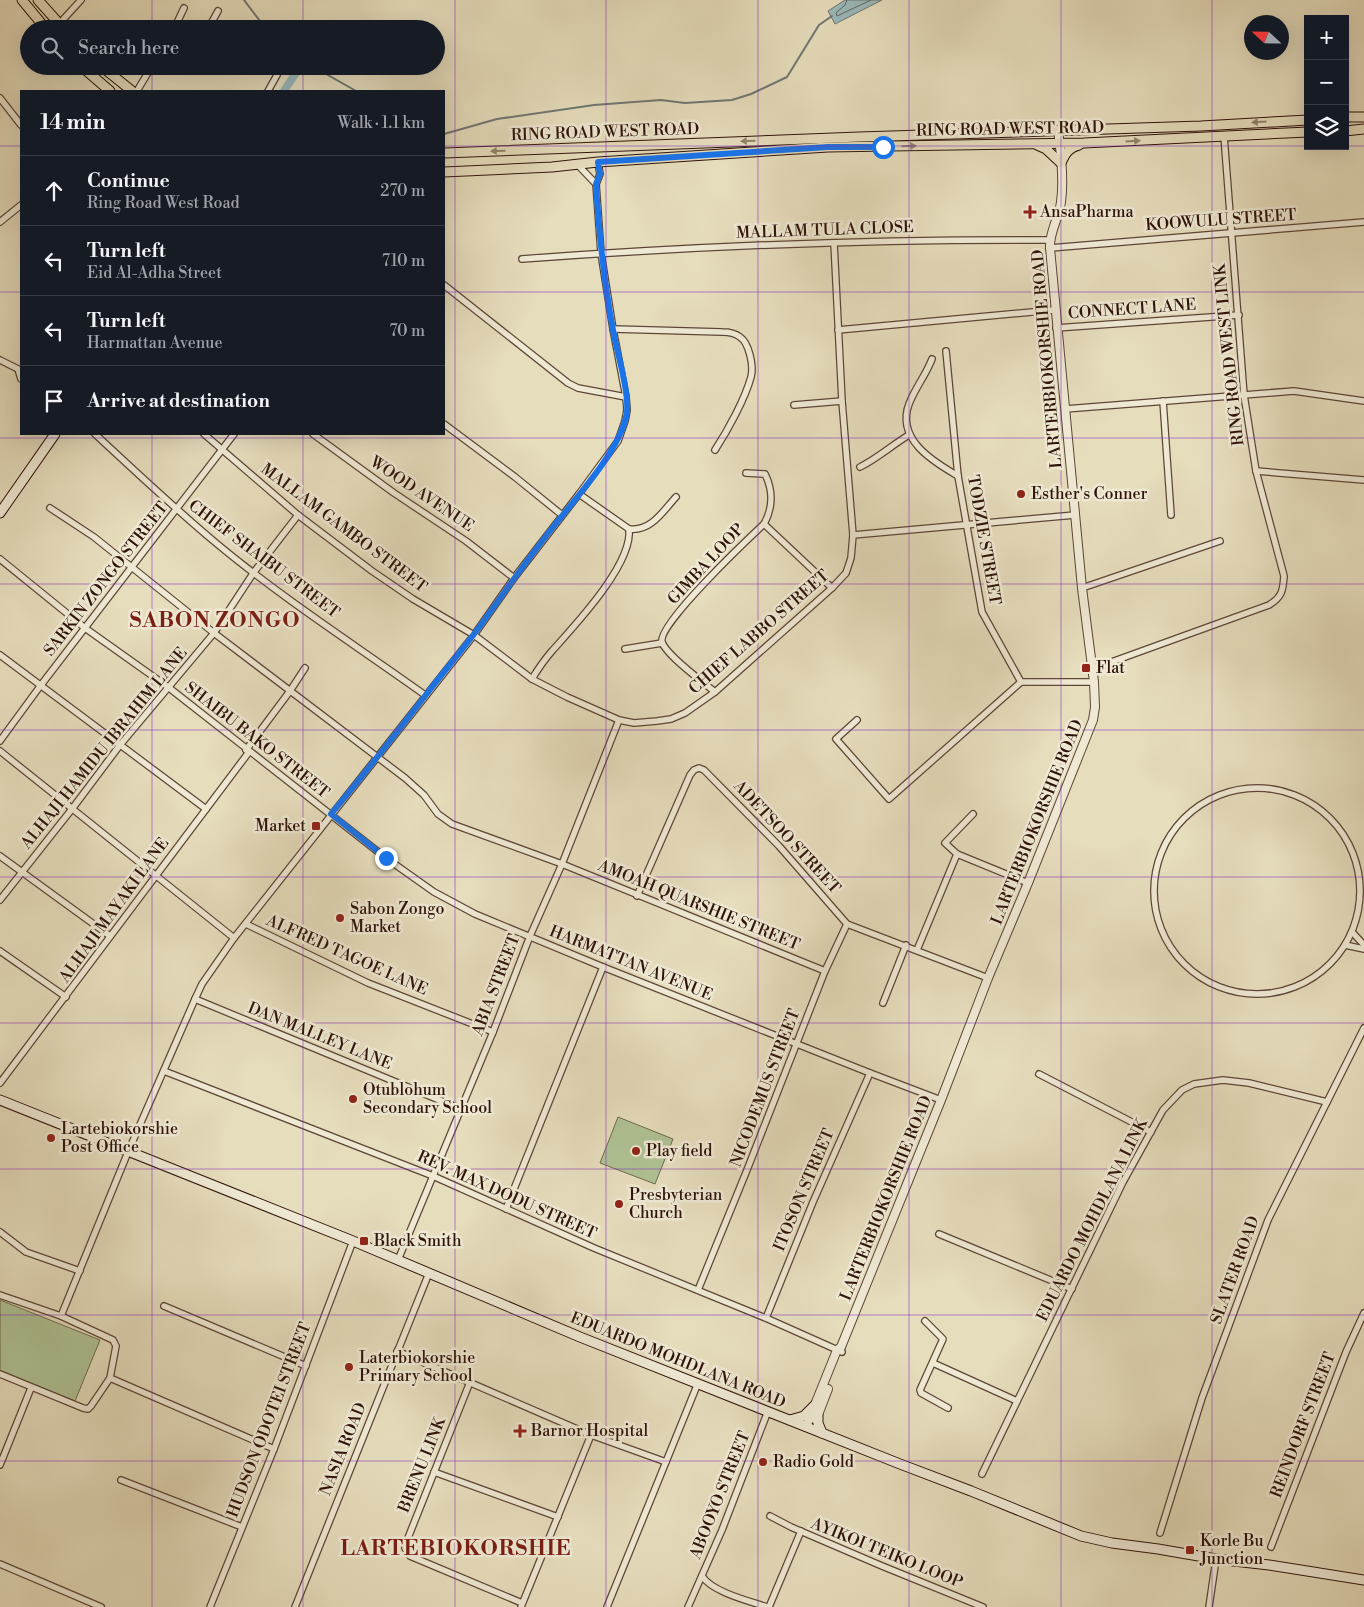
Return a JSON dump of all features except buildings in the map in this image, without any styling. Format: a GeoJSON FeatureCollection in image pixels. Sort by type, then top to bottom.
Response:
{"type":"FeatureCollection","features":[{"type":"Feature","properties":{"kind":"main road"},"geometry":{"type":"LineString","coordinates":[[22,0],[39,20]]}},
{"type":"Feature","properties":{"kind":"main road"},"geometry":{"type":"LineString","coordinates":[[38,0],[56,20]]}},
{"type":"Feature","properties":{"kind":"main road"},"geometry":{"type":"LineString","coordinates":[[91,75],[109,90]]}},
{"type":"Feature","properties":{"kind":"main road"},"geometry":{"type":"LineString","coordinates":[[112,75],[131,90]]}},
{"type":"Feature","properties":{"kind":"main road"},"geometry":{"type":"LineString","coordinates":[[1349,117],[1364,117]]}},
{"type":"Feature","properties":{"kind":"main road","name":"RING ROAD WEST ROAD"},"geometry":{"type":"LineString","coordinates":[[445,153],[1304,120]]}},
{"type":"Feature","properties":{"kind":"main road"},"geometry":{"type":"LineString","coordinates":[[1060,143],[1085,135],[1120,132],[1132,128]]}},
{"type":"Feature","properties":{"kind":"main road"},"geometry":{"type":"LineString","coordinates":[[1349,131],[1364,130]]}},
{"type":"Feature","properties":{"kind":"main road","name":"RING ROAD WEST ROAD"},"geometry":{"type":"LineString","coordinates":[[445,172],[552,167],[598,162],[828,147],[1084,143],[1304,132]]}},
{"type":"Feature","properties":{"kind":"main road"},"geometry":{"type":"LineString","coordinates":[[1037,144],[1054,155],[1061,163],[1066,153],[1074,146],[1084,143]]}},
{"type":"Feature","properties":{"kind":"main road"},"geometry":{"type":"LineString","coordinates":[[0,513],[54,435]]}},
{"type":"Feature","properties":{"kind":"main road","name":"EDUARDO MOHDLANA ROAD"},"geometry":{"type":"LineString","coordinates":[[0,1100],[353,1241],[580,1337],[1081,1536],[1112,1543],[1364,1580]]}},
{"type":"Feature","properties":{"kind":"main road"},"geometry":{"type":"LineString","coordinates":[[790,1420],[804,1416],[815,1405]]}},
{"type":"Feature","properties":{"kind":"main road"},"geometry":{"type":"LineString","coordinates":[[818,1415],[818,1423],[822,1433]]}},
{"type":"Feature","properties":{"kind":"street"},"geometry":{"type":"LineString","coordinates":[[66,20],[81,0]]}},
{"type":"Feature","properties":{"kind":"street"},"geometry":{"type":"LineString","coordinates":[[178,20],[184,8]]}},
{"type":"Feature","properties":{"kind":"street"},"geometry":{"type":"LineString","coordinates":[[213,20],[218,10]]}},
{"type":"Feature","properties":{"kind":"street"},"geometry":{"type":"LineString","coordinates":[[138,90],[147,75]]}},
{"type":"Feature","properties":{"kind":"street"},"geometry":{"type":"LineString","coordinates":[[268,90],[276,75]]}},
{"type":"Feature","properties":{"kind":"street"},"geometry":{"type":"LineString","coordinates":[[1,102],[20,125]]}},
{"type":"Feature","properties":{"kind":"street","name":"LARTERBIOKORSHIE ROAD"},"geometry":{"type":"LineString","coordinates":[[809,1428],[815,1405],[840,1349],[1093,720],[1095,707],[1094,682],[1082,588],[1054,310],[1049,240],[1061,203],[1061,163],[1058,130]]}},
{"type":"Feature","properties":{"kind":"street","name":"RING ROAD WEST LINK"},"geometry":{"type":"LineString","coordinates":[[1092,669],[1269,606],[1283,592],[1284,576],[1256,471],[1244,395],[1224,136]]}},
{"type":"Feature","properties":{"kind":"street"},"geometry":{"type":"LineString","coordinates":[[61,1316],[128,1152],[202,984],[234,938],[331,814],[378,759],[425,695],[474,635],[514,578],[618,441],[627,410],[601,253],[596,184],[600,174],[598,162]]}},
{"type":"Feature","properties":{"kind":"street"},"geometry":{"type":"LineString","coordinates":[[577,164],[596,184]]}},
{"type":"Feature","properties":{"kind":"street"},"geometry":{"type":"LineString","coordinates":[[0,222],[20,206]]}},
{"type":"Feature","properties":{"kind":"street","name":"KOOWULU STREET"},"geometry":{"type":"LineString","coordinates":[[1050,248],[1364,222]]}},
{"type":"Feature","properties":{"kind":"street","name":"MALLAM TULA CLOSE"},"geometry":{"type":"LineString","coordinates":[[522,259],[601,253],[937,239],[1049,240]]}},
{"type":"Feature","properties":{"kind":"street","name":"CHIEF LABBO STREET"},"geometry":{"type":"LineString","coordinates":[[474,635],[532,679],[619,720],[640,722],[671,719],[685,713],[715,692],[832,588],[846,573],[851,558],[853,535],[842,401],[834,243]]}},
{"type":"Feature","properties":{"kind":"street"},"geometry":{"type":"LineString","coordinates":[[445,286],[568,383],[578,388],[626,397]]}},
{"type":"Feature","properties":{"kind":"street"},"geometry":{"type":"LineString","coordinates":[[838,330],[1054,310]]}},
{"type":"Feature","properties":{"kind":"street","name":"CONNECT LANE"},"geometry":{"type":"LineString","coordinates":[[1056,328],[1239,315]]}},
{"type":"Feature","properties":{"kind":"street"},"geometry":{"type":"LineString","coordinates":[[613,329],[734,333],[746,342],[752,375],[726,434],[715,450]]}},
{"type":"Feature","properties":{"kind":"street","name":"TODZIE STREET"},"geometry":{"type":"LineString","coordinates":[[946,351],[958,476],[982,612],[1021,682]]}},
{"type":"Feature","properties":{"kind":"street"},"geometry":{"type":"LineString","coordinates":[[932,359],[927,373],[908,405],[906,414],[909,435],[924,452],[958,476]]}},
{"type":"Feature","properties":{"kind":"street"},"geometry":{"type":"LineString","coordinates":[[0,360],[18,369],[20,376]]}},
{"type":"Feature","properties":{"kind":"street"},"geometry":{"type":"LineString","coordinates":[[1065,409],[1294,391],[1364,401]]}},
{"type":"Feature","properties":{"kind":"street"},"geometry":{"type":"LineString","coordinates":[[794,405],[842,401]]}},
{"type":"Feature","properties":{"kind":"street"},"geometry":{"type":"LineString","coordinates":[[1163,401],[1172,515]]}},
{"type":"Feature","properties":{"kind":"street"},"geometry":{"type":"LineString","coordinates":[[445,425],[562,515]]}},
{"type":"Feature","properties":{"kind":"street","name":"CHIEF SHAIBU STREET"},"geometry":{"type":"LineString","coordinates":[[96,435],[177,510],[217,544],[425,695]]}},
{"type":"Feature","properties":{"kind":"street","name":"MALLAM GAMBO STREET"},"geometry":{"type":"LineString","coordinates":[[205,435],[298,515],[372,571],[413,600],[474,635]]}},
{"type":"Feature","properties":{"kind":"street","name":"SARKIN ZONGO STREET"},"geometry":{"type":"LineString","coordinates":[[0,741],[233,435]]}},
{"type":"Feature","properties":{"kind":"street","name":"WOOD AVENUE"},"geometry":{"type":"LineString","coordinates":[[314,435],[394,493],[466,541],[514,578]]}},
{"type":"Feature","properties":{"kind":"street"},"geometry":{"type":"LineString","coordinates":[[860,467],[874,460],[892,445],[909,435]]}},
{"type":"Feature","properties":{"kind":"street"},"geometry":{"type":"LineString","coordinates":[[1256,471],[1364,480]]}},
{"type":"Feature","properties":{"kind":"street"},"geometry":{"type":"LineString","coordinates":[[746,473],[765,474],[768,480],[771,505],[764,524]]}},
{"type":"Feature","properties":{"kind":"street"},"geometry":{"type":"LineString","coordinates":[[579,494],[629,530],[640,529],[653,522],[676,497]]}},
{"type":"Feature","properties":{"kind":"street","name":"AMOAH QUARSHIE STREET"},"geometry":{"type":"LineString","coordinates":[[50,508],[94,537],[214,633],[415,787],[438,814],[452,824],[562,864],[637,896],[825,970]]}},
{"type":"Feature","properties":{"kind":"street","name":"ALHAJI HAMIDU IBRAHIM LANE"},"geometry":{"type":"LineString","coordinates":[[0,900],[120,745],[214,633],[254,572],[298,515]]}},
{"type":"Feature","properties":{"kind":"street"},"geometry":{"type":"LineString","coordinates":[[853,535],[1075,515]]}},
{"type":"Feature","properties":{"kind":"street","name":"GIMBA LOOP"},"geometry":{"type":"LineString","coordinates":[[662,643],[667,626],[764,524],[832,588]]}},
{"type":"Feature","properties":{"kind":"street"},"geometry":{"type":"LineString","coordinates":[[532,679],[552,651],[575,627],[610,578],[630,540],[629,530]]}},
{"type":"Feature","properties":{"kind":"street"},"geometry":{"type":"LineString","coordinates":[[1082,588],[1220,541]]}},
{"type":"Feature","properties":{"kind":"street","name":"SHAIBU BAKO STREET"},"geometry":{"type":"LineString","coordinates":[[0,559],[85,628],[168,687],[331,814]]}},
{"type":"Feature","properties":{"kind":"street"},"geometry":{"type":"LineString","coordinates":[[625,649],[662,643],[670,654],[715,692]]}},
{"type":"Feature","properties":{"kind":"street"},"geometry":{"type":"LineString","coordinates":[[0,655],[206,809]]}},
{"type":"Feature","properties":{"kind":"street","name":"ALHAJI MAYAKI LANE"},"geometry":{"type":"LineString","coordinates":[[0,1083],[206,809],[305,668]]}},
{"type":"Feature","properties":{"kind":"street"},"geometry":{"type":"LineString","coordinates":[[857,720],[836,739],[889,799],[1021,682],[1094,682]]}},
{"type":"Feature","properties":{"kind":"street","name":"ABIA STREET"},"geometry":{"type":"LineString","coordinates":[[398,1260],[493,1032],[530,936],[562,864],[619,720]]}},
{"type":"Feature","properties":{"kind":"street"},"geometry":{"type":"LineString","coordinates":[[0,751],[234,938]]}},
{"type":"Feature","properties":{"kind":"street","name":"ADETSOO STREET"},"geometry":{"type":"LineString","coordinates":[[637,896],[690,775],[699,768],[704,770],[779,846],[848,924],[988,978]]}},
{"type":"Feature","properties":{"kind":"street"},"geometry":{"type":"LineString","coordinates":[[1246,788],[1272,788],[1291,793],[1309,801],[1325,812],[1346,838],[1354,854],[1360,891],[1358,912],[1352,932],[1332,962],[1315,977],[1298,986],[1281,992],[1246,994],[1214,985],[1186,966],[1174,952],[1161,928],[1155,905],[1155,882],[1163,849],[1172,834],[1194,810],[1223,794],[1246,788]]}},
{"type":"Feature","properties":{"kind":"street","name":"HARMATTAN AVENUE"},"geometry":{"type":"LineString","coordinates":[[331,814],[386,858],[434,892],[475,914],[602,967],[941,1100]]}},
{"type":"Feature","properties":{"kind":"street"},"geometry":{"type":"LineString","coordinates":[[973,814],[945,843],[957,854],[1028,883]]}},
{"type":"Feature","properties":{"kind":"street"},"geometry":{"type":"LineString","coordinates":[[917,950],[957,854]]}},
{"type":"Feature","properties":{"kind":"street"},"geometry":{"type":"LineString","coordinates":[[0,856],[110,936]]}},
{"type":"Feature","properties":{"kind":"street","name":"ALFRED TAGOE LANE"},"geometry":{"type":"LineString","coordinates":[[246,924],[368,983],[493,1032]]}},
{"type":"Feature","properties":{"kind":"street","name":"NICODEMUS STREET"},"geometry":{"type":"LineString","coordinates":[[698,1290],[798,1043],[825,970],[848,924]]}},
{"type":"Feature","properties":{"kind":"street"},"geometry":{"type":"LineString","coordinates":[[1352,932],[1364,945]]}},
{"type":"Feature","properties":{"kind":"street"},"geometry":{"type":"LineString","coordinates":[[1345,945],[1364,949]]}},
{"type":"Feature","properties":{"kind":"street"},"geometry":{"type":"LineString","coordinates":[[883,1004],[906,946]]}},
{"type":"Feature","properties":{"kind":"street"},"geometry":{"type":"LineString","coordinates":[[0,951],[66,997]]}},
{"type":"Feature","properties":{"kind":"street"},"geometry":{"type":"LineString","coordinates":[[506,1209],[602,967]]}},
{"type":"Feature","properties":{"kind":"street","name":"DAN MALLEY LANE"},"geometry":{"type":"LineString","coordinates":[[195,999],[461,1109]]}},
{"type":"Feature","properties":{"kind":"street","name":"SLATER ROAD"},"geometry":{"type":"LineString","coordinates":[[1160,1533],[1202,1398],[1268,1220],[1364,1028]]}},
{"type":"Feature","properties":{"kind":"street","name":"REV. MAX DODU STREET"},"geometry":{"type":"LineString","coordinates":[[164,1071],[433,1176],[594,1248],[840,1349]]}},
{"type":"Feature","properties":{"kind":"street","name":"ITOSON STREET"},"geometry":{"type":"LineString","coordinates":[[766,1318],[813,1202],[870,1073]]}},
{"type":"Feature","properties":{"kind":"street"},"geometry":{"type":"LineString","coordinates":[[1039,1074],[1151,1132]]}},
{"type":"Feature","properties":{"kind":"street","name":"EDUARDO MOHDLANA LINK"},"geometry":{"type":"LineString","coordinates":[[982,1474],[1123,1182],[1163,1110],[1182,1090],[1194,1084],[1223,1080],[1249,1083],[1327,1102]]}},
{"type":"Feature","properties":{"kind":"street"},"geometry":{"type":"LineString","coordinates":[[0,1232],[26,1252],[80,1271]]}},
{"type":"Feature","properties":{"kind":"street"},"geometry":{"type":"LineString","coordinates":[[938,1234],[1072,1289]]}},
{"type":"Feature","properties":{"kind":"street","name":"HUDSON ODOTEI STREET"},"geometry":{"type":"LineString","coordinates":[[210,1607],[274,1449],[353,1241]]}},
{"type":"Feature","properties":{"kind":"street","name":"NASIA ROAD"},"geometry":{"type":"LineString","coordinates":[[296,1605],[428,1273]]}},
{"type":"Feature","properties":{"kind":"street"},"geometry":{"type":"LineString","coordinates":[[0,1295],[61,1316],[113,1340],[116,1346],[110,1378],[88,1409],[31,1388],[0,1374]]}},
{"type":"Feature","properties":{"kind":"street"},"geometry":{"type":"LineString","coordinates":[[164,1306],[306,1366]]}},
{"type":"Feature","properties":{"kind":"street","name":"REINDORF STREET"},"geometry":{"type":"LineString","coordinates":[[1271,1547],[1346,1352],[1364,1313]]}},
{"type":"Feature","properties":{"kind":"street"},"geometry":{"type":"LineString","coordinates":[[925,1321],[943,1339],[920,1390],[921,1393],[948,1408]]}},
{"type":"Feature","properties":{"kind":"street","name":"LARTERBIOKORSHIE ROAD"},"geometry":{"type":"LineString","coordinates":[[809,1428],[818,1415],[840,1349]]}},
{"type":"Feature","properties":{"kind":"street"},"geometry":{"type":"LineString","coordinates":[[397,1351],[591,1435],[666,1462]]}},
{"type":"Feature","properties":{"kind":"street"},"geometry":{"type":"LineString","coordinates":[[933,1363],[1017,1401]]}},
{"type":"Feature","properties":{"kind":"street"},"geometry":{"type":"LineString","coordinates":[[110,1378],[274,1449]]}},
{"type":"Feature","properties":{"kind":"street","name":"BRENU LINK"},"geometry":{"type":"LineString","coordinates":[[470,1382],[406,1543],[406,1552],[416,1559],[522,1605]]}},
{"type":"Feature","properties":{"kind":"street"},"geometry":{"type":"LineString","coordinates":[[607,1607],[698,1383]]}},
{"type":"Feature","properties":{"kind":"street"},"geometry":{"type":"LineString","coordinates":[[0,1466],[31,1388]]}},
{"type":"Feature","properties":{"kind":"street","name":"ABOOYO STREET"},"geometry":{"type":"LineString","coordinates":[[768,1411],[702,1576],[706,1582],[715,1588],[768,1607]]}},
{"type":"Feature","properties":{"kind":"street"},"geometry":{"type":"LineString","coordinates":[[522,1605],[591,1435]]}},
{"type":"Feature","properties":{"kind":"street"},"geometry":{"type":"LineString","coordinates":[[434,1472],[558,1517]]}},
{"type":"Feature","properties":{"kind":"street"},"geometry":{"type":"LineString","coordinates":[[122,1480],[242,1527]]}},
{"type":"Feature","properties":{"kind":"street"},"geometry":{"type":"LineString","coordinates":[[770,1516],[801,1531]]}},
{"type":"Feature","properties":{"kind":"street","name":"AYIKOI TEIKO LOOP"},"geometry":{"type":"LineString","coordinates":[[768,1607],[801,1531],[983,1607]]}},
{"type":"Feature","properties":{"kind":"street"},"geometry":{"type":"LineString","coordinates":[[1209,1607],[1216,1559]]}},
{"type":"Feature","properties":{"kind":"street"},"geometry":{"type":"LineString","coordinates":[[0,1564],[101,1607]]}},
{"type":"Feature","properties":{"kind":"street"},"geometry":{"type":"LineString","coordinates":[[688,1607],[702,1576]]}},
{"type":"Feature","properties":{"kind":"street"},"geometry":{"type":"LineString","coordinates":[[296,1605],[304,1607]]}},
{"type":"Feature","properties":{"kind":"green space","name":"Play field"},"geometry":{"type":"Polygon","coordinates":[[[618,1117],[673,1139],[655,1184],[600,1163],[618,1117]]]}},
{"type":"Feature","properties":{"kind":"green space"},"geometry":{"type":"Polygon","coordinates":[[[0,1300],[100,1340],[75,1401],[0,1371],[0,1300]]]}},
{"type":"Feature","properties":{"kind":"water"},"geometry":{"type":"Polygon","coordinates":[[[845,0],[882,0],[835,24],[828,11],[845,0]]]}},
{"type":"Feature","properties":{"kind":"waterway"},"geometry":{"type":"LineString","coordinates":[[244,0],[259,20]]}},
{"type":"Feature","properties":{"kind":"waterway"},"geometry":{"type":"LineString","coordinates":[[445,134],[497,119],[594,105],[661,100],[685,103],[732,100],[751,94],[787,77],[819,25],[832,16]]}},
{"type":"Feature","properties":{"kind":"waterway"},"geometry":{"type":"LineString","coordinates":[[285,90],[294,75]]}},
{"type":"Feature","properties":{"kind":"waterway"},"geometry":{"type":"LineString","coordinates":[[328,75],[354,90]]}},
{"type":"Feature","properties":{"kind":"place","name":"AnsaPharma"},"geometry":{"type":"Point","coordinates":[1030,212]}},
{"type":"Feature","properties":{"kind":"place","name":"Esther's Conner"},"geometry":{"type":"Point","coordinates":[1021,494]}},
{"type":"Feature","properties":{"kind":"place","name":"Flat"},"geometry":{"type":"Point","coordinates":[1086,668]}},
{"type":"Feature","properties":{"kind":"place","name":"Market"},"geometry":{"type":"Point","coordinates":[316,826]}},
{"type":"Feature","properties":{"kind":"place","name":"Sabon Zongo Market"},"geometry":{"type":"Point","coordinates":[340,918]}},
{"type":"Feature","properties":{"kind":"place","name":"Otublohum Secondary School"},"geometry":{"type":"Point","coordinates":[353,1099]}},
{"type":"Feature","properties":{"kind":"place","name":"Lartebiokorshie Post Office"},"geometry":{"type":"Point","coordinates":[51,1138]}},
{"type":"Feature","properties":{"kind":"place","name":"Play field"},"geometry":{"type":"Point","coordinates":[636,1151]}},
{"type":"Feature","properties":{"kind":"place","name":"Presbyterian Church"},"geometry":{"type":"Point","coordinates":[619,1204]}},
{"type":"Feature","properties":{"kind":"place","name":"Black Smith"},"geometry":{"type":"Point","coordinates":[364,1241]}},
{"type":"Feature","properties":{"kind":"place","name":"Laterbiokorshie Primary School"},"geometry":{"type":"Point","coordinates":[349,1367]}},
{"type":"Feature","properties":{"kind":"place","name":"Barnor Hospital"},"geometry":{"type":"Point","coordinates":[520,1431]}},
{"type":"Feature","properties":{"kind":"place","name":"Radio Gold"},"geometry":{"type":"Point","coordinates":[763,1462]}},
{"type":"Feature","properties":{"kind":"place","name":"Korle Bu Junction"},"geometry":{"type":"Point","coordinates":[1190,1550]}},
{"type":"Feature","properties":{"kind":"district","name":"SABON ZONGO"},"geometry":{"type":"Point","coordinates":[215,621]}},
{"type":"Feature","properties":{"kind":"district","name":"LARTEBIOKORSHIE"},"geometry":{"type":"Point","coordinates":[456,1549]}},
{"type":"Feature","properties":{"kind":"route"},"geometry":{"type":"LineString","coordinates":[[386,858],[331,814],[378,759],[425,695],[474,635],[514,578],[612,450],[622,431],[627,410],[626,397],[601,253],[596,184],[600,174],[598,162],[828,147],[883,147]]}}]}
